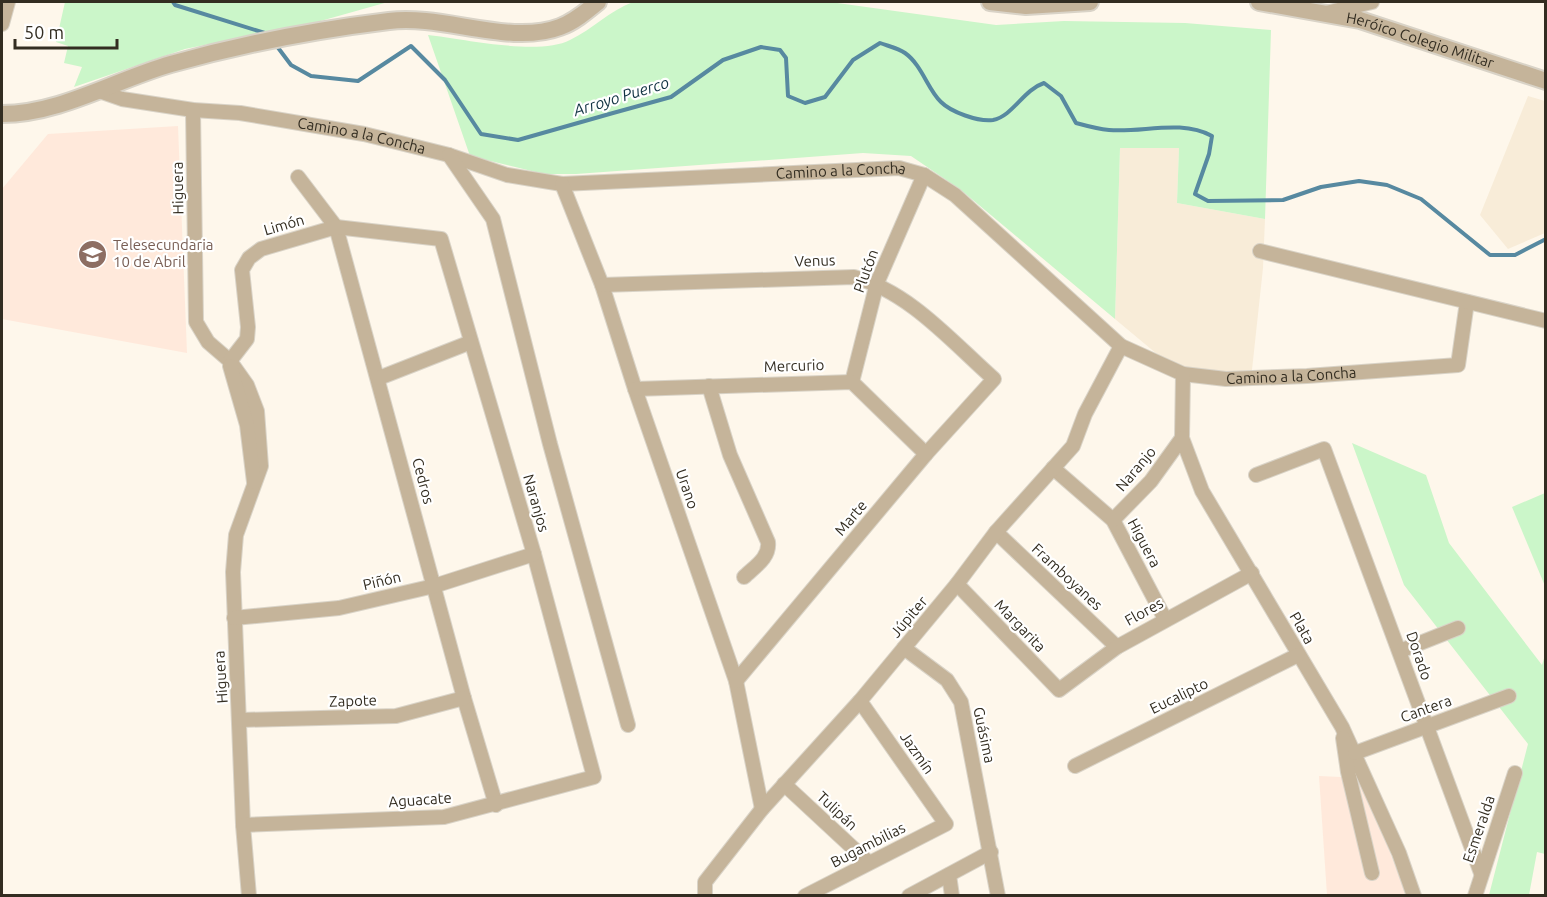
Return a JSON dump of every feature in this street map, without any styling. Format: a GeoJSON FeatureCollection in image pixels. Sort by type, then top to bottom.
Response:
{"type":"FeatureCollection","features":[{"type":"Feature","properties":{"kind":"street"},"geometry":{"type":"LineString","coordinates":[[2,24],[8,2]]}},
{"type":"Feature","properties":{"kind":"street"},"geometry":{"type":"LineString","coordinates":[[2,114],[23,114],[99,91],[169,65],[245,45],[314,31],[407,20],[507,31],[540,32],[561,27],[598,2]]}},
{"type":"Feature","properties":{"kind":"street"},"geometry":{"type":"LineString","coordinates":[[990,2],[1026,6],[1090,2]]}},
{"type":"Feature","properties":{"kind":"street","name":"Heróico Colegio Militar"},"geometry":{"type":"LineString","coordinates":[[1259,2],[1360,20],[1545,81]]}},
{"type":"Feature","properties":{"kind":"street"},"geometry":{"type":"LineString","coordinates":[[1326,13],[1372,2]]}},
{"type":"Feature","properties":{"kind":"street","name":"Camino a la Concha"},"geometry":{"type":"LineString","coordinates":[[99,91],[122,99],[317,125],[449,155],[507,175],[562,184],[899,168],[924,175],[955,195],[1121,346],[1183,374],[1226,379],[1295,377],[1458,364],[1467,302]]}},
{"type":"Feature","properties":{"kind":"street","name":"Higuera"},"geometry":{"type":"LineString","coordinates":[[193,110],[196,322],[208,342],[230,361],[247,385],[257,411],[261,466],[236,535],[233,572],[241,720],[245,872],[249,896]]}},
{"type":"Feature","properties":{"kind":"street"},"geometry":{"type":"LineString","coordinates":[[449,155],[493,219],[553,455],[628,725]]}},
{"type":"Feature","properties":{"kind":"street","name":"Plutón"},"geometry":{"type":"LineString","coordinates":[[852,382],[877,283],[924,175]]}},
{"type":"Feature","properties":{"kind":"street","name":"Cedros"},"geometry":{"type":"LineString","coordinates":[[298,177],[336,227],[379,378],[464,698],[496,805]]}},
{"type":"Feature","properties":{"kind":"street","name":"Urano"},"geometry":{"type":"LineString","coordinates":[[562,184],[602,285],[635,389],[736,681],[762,809]]}},
{"type":"Feature","properties":{"kind":"street","name":"Limón"},"geometry":{"type":"LineString","coordinates":[[230,361],[247,339],[242,270],[249,258],[261,249],[336,227],[441,239]]}},
{"type":"Feature","properties":{"kind":"street","name":"Naranjos"},"geometry":{"type":"LineString","coordinates":[[441,239],[534,554],[594,777]]}},
{"type":"Feature","properties":{"kind":"street"},"geometry":{"type":"LineString","coordinates":[[1260,251],[1545,321]]}},
{"type":"Feature","properties":{"kind":"street","name":"Venus"},"geometry":{"type":"LineString","coordinates":[[602,285],[854,277],[877,283],[896,293],[994,379]]}},
{"type":"Feature","properties":{"kind":"street"},"geometry":{"type":"LineString","coordinates":[[379,378],[471,342]]}},
{"type":"Feature","properties":{"kind":"street","name":"Júpiter"},"geometry":{"type":"LineString","coordinates":[[705,896],[705,882],[762,809],[860,701],[957,584],[996,532],[1073,446],[1085,414],[1121,346]]}},
{"type":"Feature","properties":{"kind":"street","name":"Plata"},"geometry":{"type":"LineString","coordinates":[[1183,374],[1182,438],[1202,491],[1342,727],[1400,853],[1414,896]]}},
{"type":"Feature","properties":{"kind":"street","name":"Marte"},"geometry":{"type":"LineString","coordinates":[[736,681],[926,454],[994,379]]}},
{"type":"Feature","properties":{"kind":"street"},"geometry":{"type":"LineString","coordinates":[[852,382],[926,454]]}},
{"type":"Feature","properties":{"kind":"street","name":"Mercurio"},"geometry":{"type":"LineString","coordinates":[[635,389],[852,382]]}},
{"type":"Feature","properties":{"kind":"street"},"geometry":{"type":"LineString","coordinates":[[709,386],[730,455],[768,542],[769,550],[765,557],[744,577]]}},
{"type":"Feature","properties":{"kind":"street","name":"Naranjo"},"geometry":{"type":"LineString","coordinates":[[1113,520],[1151,481],[1182,438]]}},
{"type":"Feature","properties":{"kind":"street","name":"Dorado"},"geometry":{"type":"LineString","coordinates":[[1256,475],[1324,449],[1481,873]]}},
{"type":"Feature","properties":{"kind":"street","name":"Higuera"},"geometry":{"type":"LineString","coordinates":[[1053,468],[1113,520],[1165,619]]}},
{"type":"Feature","properties":{"kind":"street","name":"Framboyanes"},"geometry":{"type":"LineString","coordinates":[[996,532],[1117,647]]}},
{"type":"Feature","properties":{"kind":"street","name":"Piñón"},"geometry":{"type":"LineString","coordinates":[[234,618],[339,608],[434,586],[534,554]]}},
{"type":"Feature","properties":{"kind":"street","name":"Flores"},"geometry":{"type":"LineString","coordinates":[[1059,690],[1117,647],[1252,573]]}},
{"type":"Feature","properties":{"kind":"street","name":"Margarita"},"geometry":{"type":"LineString","coordinates":[[957,584],[1059,690]]}},
{"type":"Feature","properties":{"kind":"street"},"geometry":{"type":"LineString","coordinates":[[1400,651],[1458,628]]}},
{"type":"Feature","properties":{"kind":"street","name":"Guásima"},"geometry":{"type":"LineString","coordinates":[[904,648],[947,680],[961,702],[992,852],[998,896]]}},
{"type":"Feature","properties":{"kind":"street","name":"Eucalipto"},"geometry":{"type":"LineString","coordinates":[[1075,766],[1298,655]]}},
{"type":"Feature","properties":{"kind":"street","name":"Cantera"},"geometry":{"type":"LineString","coordinates":[[1355,753],[1509,696]]}},
{"type":"Feature","properties":{"kind":"street","name":"Zapote"},"geometry":{"type":"LineString","coordinates":[[241,720],[396,716],[464,698]]}},
{"type":"Feature","properties":{"kind":"street","name":"Jazmín"},"geometry":{"type":"LineString","coordinates":[[860,701],[946,824]]}},
{"type":"Feature","properties":{"kind":"street"},"geometry":{"type":"LineString","coordinates":[[1342,727],[1348,772],[1372,873]]}},
{"type":"Feature","properties":{"kind":"street","name":"Esmeralda"},"geometry":{"type":"LineString","coordinates":[[1475,896],[1515,773]]}},
{"type":"Feature","properties":{"kind":"street","name":"Aguacate"},"geometry":{"type":"LineString","coordinates":[[243,825],[444,817],[496,805],[594,777]]}},
{"type":"Feature","properties":{"kind":"street","name":"Tulipán"},"geometry":{"type":"LineString","coordinates":[[784,784],[868,862]]}},
{"type":"Feature","properties":{"kind":"street","name":"Bugambilias"},"geometry":{"type":"LineString","coordinates":[[805,896],[946,824]]}},
{"type":"Feature","properties":{"kind":"street"},"geometry":{"type":"LineString","coordinates":[[909,896],[992,852]]}},
{"type":"Feature","properties":{"kind":"street"},"geometry":{"type":"LineString","coordinates":[[949,874],[952,896]]}},
{"type":"Feature","properties":{"kind":"shaded area"},"geometry":{"type":"Polygon","coordinates":[[[1528,96],[1545,101],[1545,233],[1508,249],[1480,215],[1528,96]]]}},
{"type":"Feature","properties":{"kind":"shaded area","name":"Telesecundaria 10 de Abril"},"geometry":{"type":"Polygon","coordinates":[[[178,126],[187,353],[2,319],[2,189],[48,134],[178,126]]]}},
{"type":"Feature","properties":{"kind":"shaded area"},"geometry":{"type":"Polygon","coordinates":[[[1120,148],[1179,148],[1177,203],[1265,219],[1263,268],[1251,379],[1196,375],[1169,364],[1115,319],[1120,148]]]}},
{"type":"Feature","properties":{"kind":"shaded area"},"geometry":{"type":"Polygon","coordinates":[[[1319,776],[1362,778],[1406,895],[1327,895],[1319,776]]]}},
{"type":"Feature","properties":{"kind":"green space"},"geometry":{"type":"Polygon","coordinates":[[[65,2],[388,2],[317,22],[185,49],[74,87],[82,67],[64,63],[68,46],[56,42],[65,2]]]}},
{"type":"Feature","properties":{"kind":"green space"},"geometry":{"type":"Polygon","coordinates":[[[633,2],[830,2],[996,25],[1064,21],[1185,23],[1271,30],[1265,219],[1177,203],[1179,148],[1120,148],[1115,319],[961,190],[911,156],[863,153],[576,174],[544,174],[470,156],[428,35],[521,47],[556,45],[578,36],[616,10],[633,2]]]}},
{"type":"Feature","properties":{"kind":"green space"},"geometry":{"type":"Polygon","coordinates":[[[1352,443],[1426,475],[1449,543],[1542,665],[1545,655],[1545,854],[1537,852],[1529,895],[1489,895],[1528,744],[1404,585],[1352,443]]]}},
{"type":"Feature","properties":{"kind":"green space"},"geometry":{"type":"Polygon","coordinates":[[[1545,493],[1545,586],[1512,507],[1545,493]]]}},
{"type":"Feature","properties":{"kind":"waterway","name":"Arroyo Puerco"},"geometry":{"type":"LineString","coordinates":[[173,2],[175,5],[268,34]]}},
{"type":"Feature","properties":{"kind":"waterway","name":"Arroyo Puerco"},"geometry":{"type":"LineString","coordinates":[[276,45],[291,65],[311,76],[358,81],[411,46],[445,80],[481,134],[518,140],[671,97],[723,60],[761,47],[780,50],[786,58],[788,96],[805,103],[825,97],[853,60],[880,43],[896,48],[911,58],[936,97],[951,109],[965,116],[987,120],[1000,118],[1030,91],[1044,83],[1061,96],[1076,123],[1109,130],[1187,128],[1212,136],[1209,154],[1195,194],[1208,201],[1283,200],[1321,187],[1359,181],[1387,185],[1421,199],[1490,255],[1515,255],[1546,239]]}},
{"type":"Feature","properties":{"kind":"place","name":"Telesecundaria 10 de Abril"},"geometry":{"type":"Point","coordinates":[92,254]}}]}
